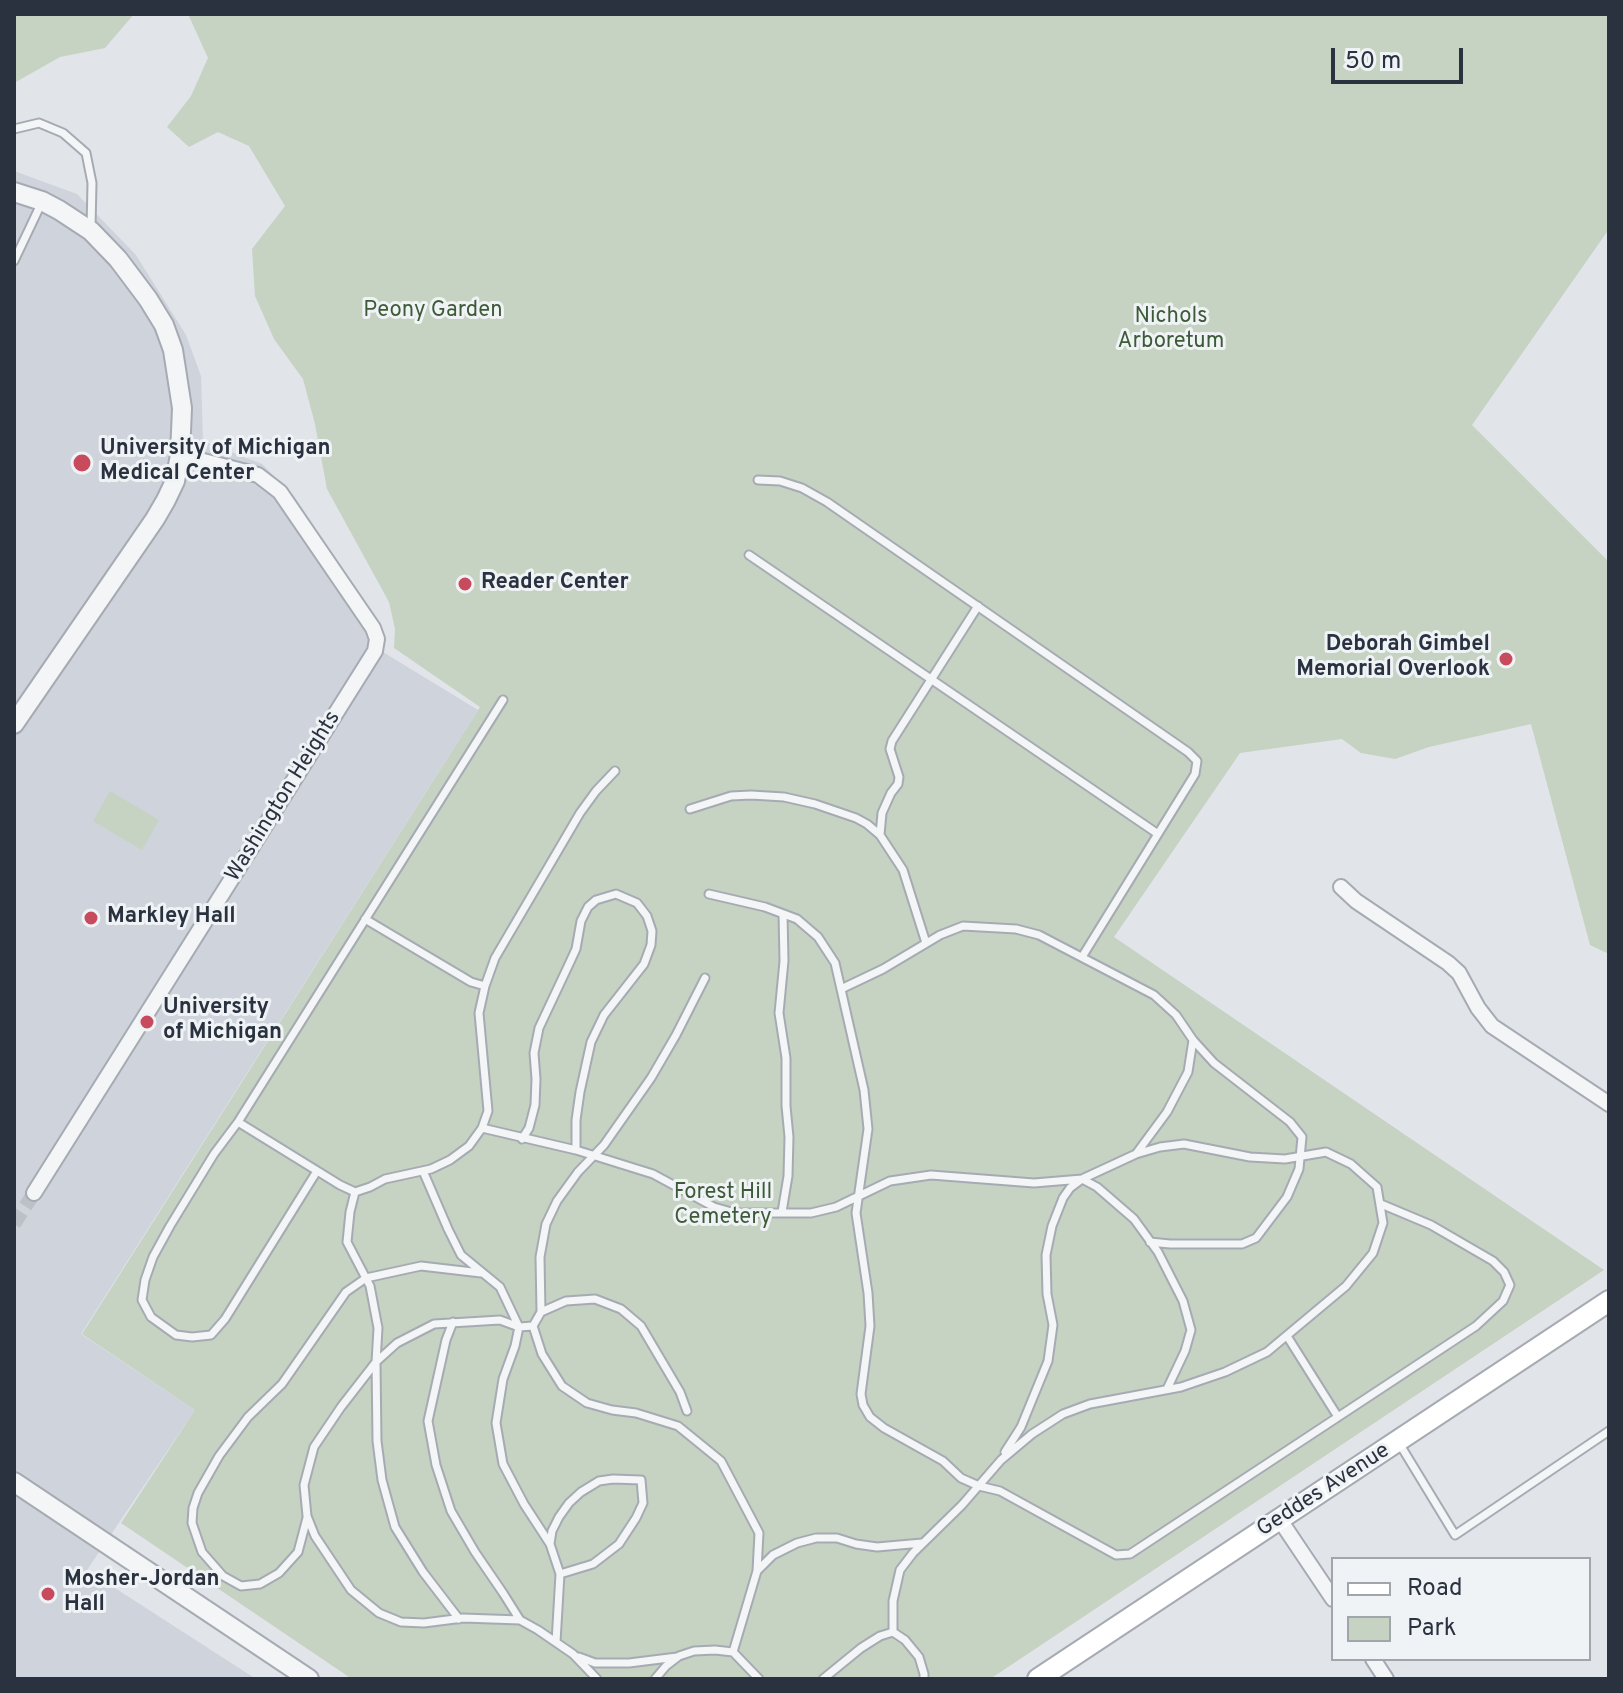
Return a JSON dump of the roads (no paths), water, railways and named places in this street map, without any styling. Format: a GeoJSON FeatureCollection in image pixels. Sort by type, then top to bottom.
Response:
{"type":"FeatureCollection","features":[{"type":"Feature","properties":{"kind":"main road","name":"Geddes Avenue"},"geometry":{"type":"LineString","coordinates":[[1038,1679],[1609,1301]]}},
{"type":"Feature","properties":{"kind":"street"},"geometry":{"type":"LineString","coordinates":[[14,192],[42,201],[91,231],[118,259],[164,325],[173,350],[182,408],[180,455],[175,481],[155,519],[14,724]]}},
{"type":"Feature","properties":{"kind":"street","name":"Washington Heights"},"geometry":{"type":"LineString","coordinates":[[34,1193],[375,651],[377,639],[373,628],[280,492],[258,475],[180,455]]}},
{"type":"Feature","properties":{"kind":"street"},"geometry":{"type":"LineString","coordinates":[[1341,887],[1356,901],[1459,973],[1492,1026],[1609,1104]]}},
{"type":"Feature","properties":{"kind":"street"},"geometry":{"type":"LineString","coordinates":[[14,1482],[309,1679]]}},
{"type":"Feature","properties":{"kind":"street"},"geometry":{"type":"LineString","coordinates":[[1280,1520],[1331,1596]]}},
{"type":"Feature","properties":{"kind":"street"},"geometry":{"type":"LineString","coordinates":[[1374,1661],[1386,1679]]}},
{"type":"Feature","properties":{"kind":"lane"},"geometry":{"type":"LineString","coordinates":[[14,129],[39,123],[63,133],[86,153],[92,183],[91,231]]}},
{"type":"Feature","properties":{"kind":"lane"},"geometry":{"type":"LineString","coordinates":[[14,261],[42,201]]}},
{"type":"Feature","properties":{"kind":"lane"},"geometry":{"type":"LineString","coordinates":[[758,480],[780,481],[802,488],[827,502],[1197,761],[1195,774],[1082,957]]}},
{"type":"Feature","properties":{"kind":"lane"},"geometry":{"type":"LineString","coordinates":[[749,555],[1158,834]]}},
{"type":"Feature","properties":{"kind":"lane"},"geometry":{"type":"LineString","coordinates":[[880,835],[882,813],[898,784],[898,772],[890,745],[978,606]]}},
{"type":"Feature","properties":{"kind":"lane"},"geometry":{"type":"LineString","coordinates":[[317,1171],[225,1319],[211,1335],[176,1335],[151,1317],[142,1300],[145,1280],[153,1257],[170,1226],[503,700]]}},
{"type":"Feature","properties":{"kind":"lane"},"geometry":{"type":"LineString","coordinates":[[238,1122],[355,1192],[385,1179],[423,1171],[450,1160],[469,1146],[482,1128],[488,1111],[479,1013],[495,958],[580,813],[615,771]]}},
{"type":"Feature","properties":{"kind":"lane"},"geometry":{"type":"LineString","coordinates":[[690,809],[731,796],[784,797],[815,804],[867,824],[880,835],[903,870],[926,943]]}},
{"type":"Feature","properties":{"kind":"lane"},"geometry":{"type":"LineString","coordinates":[[522,1139],[529,1128],[535,1105],[534,1053],[539,1028],[576,949],[581,921],[588,907],[596,900],[616,894],[637,903],[647,916],[652,931],[651,945],[644,964],[604,1015],[591,1042],[576,1120],[576,1150]]}},
{"type":"Feature","properties":{"kind":"lane"},"geometry":{"type":"LineString","coordinates":[[709,894],[765,907],[797,919],[818,937],[835,963],[864,1090],[868,1129],[856,1213],[870,1326],[861,1394],[863,1405],[875,1423],[943,1461],[961,1478],[1000,1491],[1116,1555],[1130,1554],[1476,1326],[1503,1301],[1510,1285],[1504,1272],[1493,1261],[1431,1225],[1381,1204]]}},
{"type":"Feature","properties":{"kind":"lane"},"geometry":{"type":"LineString","coordinates":[[782,1212],[789,1163],[786,1058],[779,1013],[784,961],[783,914]]}},
{"type":"Feature","properties":{"kind":"lane"},"geometry":{"type":"LineString","coordinates":[[365,919],[471,982],[485,986]]}},
{"type":"Feature","properties":{"kind":"lane"},"geometry":{"type":"LineString","coordinates":[[841,989],[963,926],[1016,929],[1039,935],[1154,995],[1176,1015],[1214,1063],[1290,1122],[1302,1137],[1299,1169],[1287,1197],[1256,1238],[1242,1244],[1150,1242]]}},
{"type":"Feature","properties":{"kind":"lane"},"geometry":{"type":"LineString","coordinates":[[705,978],[651,1078],[604,1145],[578,1172],[557,1201],[546,1224],[540,1257],[541,1312],[533,1326],[542,1354],[562,1386],[587,1403],[678,1426],[721,1461],[759,1533],[757,1571],[733,1652]]}},
{"type":"Feature","properties":{"kind":"lane"},"geometry":{"type":"LineString","coordinates":[[1136,1154],[1167,1112],[1188,1072],[1193,1040]]}},
{"type":"Feature","properties":{"kind":"lane"},"geometry":{"type":"LineString","coordinates":[[482,1128],[576,1150],[653,1174],[714,1207],[735,1213],[811,1213],[836,1207],[890,1181],[931,1175],[1034,1183],[1082,1179],[1097,1187],[1134,1219],[1158,1252],[1183,1301],[1191,1330],[1167,1389]]}},
{"type":"Feature","properties":{"kind":"lane"},"geometry":{"type":"LineString","coordinates":[[893,1632],[897,1578],[906,1562],[1001,1460],[1021,1427],[1048,1361],[1053,1325],[1047,1294],[1046,1255],[1052,1226],[1070,1188],[1082,1179],[1136,1154],[1184,1144],[1250,1157],[1285,1159],[1326,1152],[1351,1164],[1377,1187],[1383,1223],[1373,1253],[1346,1286],[1267,1352],[1225,1372],[1181,1387],[1090,1404],[1063,1414],[1032,1434],[1001,1460]]}},
{"type":"Feature","properties":{"kind":"lane"},"geometry":{"type":"LineString","coordinates":[[423,1171],[461,1255],[500,1287],[519,1327],[503,1379],[496,1423],[503,1464],[550,1544],[560,1574],[556,1642]]}},
{"type":"Feature","properties":{"kind":"lane"},"geometry":{"type":"LineString","coordinates":[[355,1192],[347,1242],[370,1286],[378,1328],[377,1441],[382,1480],[395,1527],[423,1572],[459,1619]]}},
{"type":"Feature","properties":{"kind":"lane"},"geometry":{"type":"LineString","coordinates":[[307,1516],[298,1552],[279,1573],[260,1584],[241,1586],[223,1576],[202,1552],[192,1523],[198,1493],[219,1456],[248,1417],[282,1384],[346,1292],[366,1278],[421,1266],[481,1273]]}},
{"type":"Feature","properties":{"kind":"lane"},"geometry":{"type":"LineString","coordinates":[[541,1312],[566,1301],[595,1299],[621,1309],[641,1326],[680,1392],[687,1411]]}},
{"type":"Feature","properties":{"kind":"lane"},"geometry":{"type":"LineString","coordinates":[[520,1620],[489,1618],[401,1622],[379,1613],[351,1590],[315,1536],[307,1516],[304,1485],[314,1447],[376,1362],[397,1343],[434,1324],[500,1320],[519,1327],[533,1326]]}},
{"type":"Feature","properties":{"kind":"lane"},"geometry":{"type":"LineString","coordinates":[[453,1322],[428,1421],[436,1465],[451,1511],[520,1620],[573,1654],[595,1663],[629,1663],[715,1650],[733,1652],[759,1679]]}},
{"type":"Feature","properties":{"kind":"lane"},"geometry":{"type":"LineString","coordinates":[[1287,1336],[1338,1417]]}},
{"type":"Feature","properties":{"kind":"lane"},"geometry":{"type":"LineString","coordinates":[[1398,1442],[1455,1535],[1609,1431]]}},
{"type":"Feature","properties":{"kind":"lane"},"geometry":{"type":"LineString","coordinates":[[550,1544],[559,1517],[581,1492],[599,1481],[641,1480],[643,1503],[619,1544],[593,1564],[560,1574]]}},
{"type":"Feature","properties":{"kind":"lane"},"geometry":{"type":"LineString","coordinates":[[757,1571],[773,1555],[816,1538],[837,1538],[877,1547],[922,1543]]}},
{"type":"Feature","properties":{"kind":"lane"},"geometry":{"type":"LineString","coordinates":[[823,1679],[861,1648],[893,1632]]}},
{"type":"Feature","properties":{"kind":"lane"},"geometry":{"type":"LineString","coordinates":[[893,1632],[905,1640],[919,1657],[924,1679]]}},
{"type":"Feature","properties":{"kind":"lane"},"geometry":{"type":"LineString","coordinates":[[573,1654],[597,1679]]}},
{"type":"Feature","properties":{"kind":"lane"},"geometry":{"type":"LineString","coordinates":[[655,1679],[679,1656]]}},
{"type":"Feature","properties":{"kind":"tunnel"},"geometry":{"type":"LineString","coordinates":[[14,1224],[34,1193]]}},
{"type":"Feature","properties":{"kind":"place","name":"University of Michigan Medical Center"},"geometry":{"type":"Point","coordinates":[82,463]}},
{"type":"Feature","properties":{"kind":"place","name":"Reader Center"},"geometry":{"type":"Point","coordinates":[465,584]}},
{"type":"Feature","properties":{"kind":"place","name":"Deborah Gimbel Memorial Overlook"},"geometry":{"type":"Point","coordinates":[1506,659]}},
{"type":"Feature","properties":{"kind":"place","name":"Markley Hall"},"geometry":{"type":"Point","coordinates":[91,918]}},
{"type":"Feature","properties":{"kind":"place","name":"University of Michigan"},"geometry":{"type":"Point","coordinates":[147,1022]}},
{"type":"Feature","properties":{"kind":"place","name":"Mosher-Jordan Hall"},"geometry":{"type":"Point","coordinates":[48,1594]}},
{"type":"Feature","properties":{"kind":"park label","name":"Peony Garden"},"geometry":{"type":"Point","coordinates":[433,312]}},
{"type":"Feature","properties":{"kind":"park label","name":"Nichols Arboretum"},"geometry":{"type":"Point","coordinates":[1171,330]}},
{"type":"Feature","properties":{"kind":"park label","name":"Forest Hill Cemetery"},"geometry":{"type":"Point","coordinates":[723,1206]}}]}
